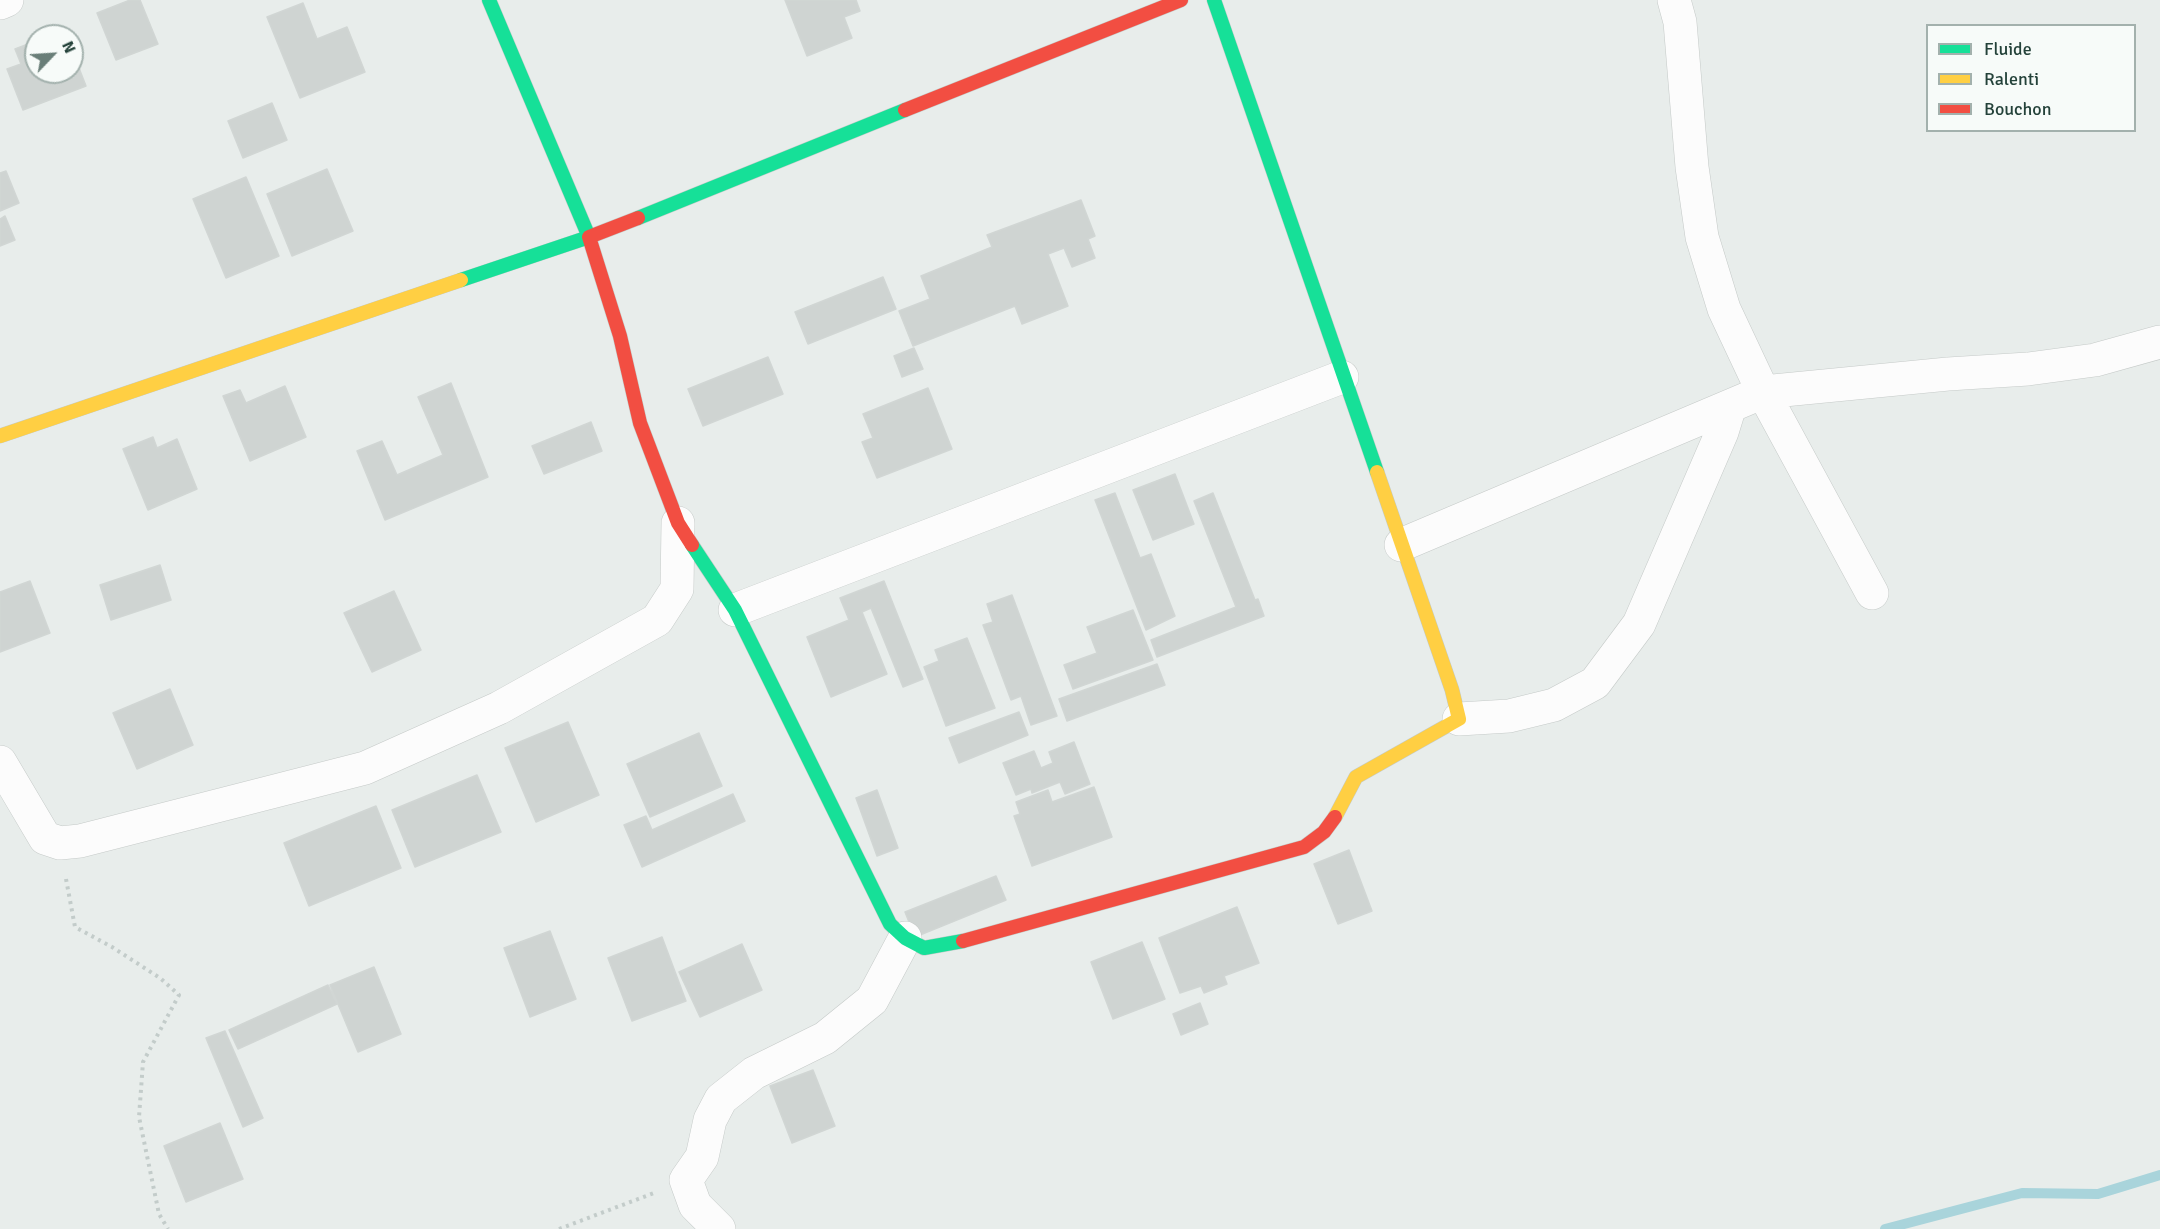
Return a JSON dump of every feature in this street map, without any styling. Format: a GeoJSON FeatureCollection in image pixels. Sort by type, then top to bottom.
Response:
{"type":"FeatureCollection","features":[{"type":"Feature","properties":{"kind":"street"},"geometry":{"type":"LineString","coordinates":[[0,3],[7,0]]}},
{"type":"Feature","properties":{"kind":"street"},"geometry":{"type":"LineString","coordinates":[[489,0],[589,237],[620,336],[640,423],[678,523],[735,610],[890,924],[905,938],[924,948],[959,942],[1304,847],[1324,832],[1340,810],[1356,777],[1459,719],[1509,716],[1554,705],[1595,683],[1639,624],[1722,432],[1730,406]]}},
{"type":"Feature","properties":{"kind":"street"},"geometry":{"type":"LineString","coordinates":[[0,436],[589,237],[1181,0]]}},
{"type":"Feature","properties":{"kind":"street"},"geometry":{"type":"LineString","coordinates":[[1214,0],[1342,377],[1452,690],[1459,719]]}},
{"type":"Feature","properties":{"kind":"street"},"geometry":{"type":"LineString","coordinates":[[1674,0],[1680,22],[1692,167],[1702,237],[1724,309],[1763,392],[1872,593]]}},
{"type":"Feature","properties":{"kind":"street"},"geometry":{"type":"LineString","coordinates":[[1401,545],[1763,392],[1948,374],[2028,369],[2095,360],[2160,342]]}},
{"type":"Feature","properties":{"kind":"street"},"geometry":{"type":"LineString","coordinates":[[735,610],[1342,377]]}},
{"type":"Feature","properties":{"kind":"street"},"geometry":{"type":"LineString","coordinates":[[0,762],[26,810],[45,838],[60,843],[80,841],[365,768],[499,708],[657,620],[677,589],[678,523]]}},
{"type":"Feature","properties":{"kind":"street"},"geometry":{"type":"LineString","coordinates":[[719,1229],[695,1205],[687,1180],[702,1157],[710,1120],[721,1100],[754,1074],[825,1038],[872,1000],[905,938]]}},
{"type":"Feature","properties":{"kind":"path"},"geometry":{"type":"LineString","coordinates":[[45,838],[68,883],[75,927],[112,947],[160,978],[179,995],[143,1062],[139,1117],[159,1214],[168,1229]]}},
{"type":"Feature","properties":{"kind":"path"},"geometry":{"type":"LineString","coordinates":[[559,1229],[687,1180]]}},
{"type":"Feature","properties":{"kind":"building"},"geometry":{"type":"Polygon","coordinates":[[[130,0],[140,0],[158,44],[116,60],[97,13],[130,0]]]}},
{"type":"Feature","properties":{"kind":"building"},"geometry":{"type":"Polygon","coordinates":[[[785,0],[856,0],[860,11],[844,17],[852,38],[807,56],[785,0]]]}},
{"type":"Feature","properties":{"kind":"building"},"geometry":{"type":"Polygon","coordinates":[[[303,3],[317,39],[347,27],[365,72],[300,98],[267,17],[303,3]]]}},
{"type":"Feature","properties":{"kind":"building"},"geometry":{"type":"Polygon","coordinates":[[[24,46],[24,84],[84,84],[84,81],[86,86],[23,110],[7,69],[21,64],[15,49],[24,46]]]}},
{"type":"Feature","properties":{"kind":"building"},"geometry":{"type":"Polygon","coordinates":[[[272,103],[287,140],[243,158],[228,121],[272,103]]]}},
{"type":"Feature","properties":{"kind":"building"},"geometry":{"type":"Polygon","coordinates":[[[327,169],[353,231],[292,256],[267,194],[327,169]]]}},
{"type":"Feature","properties":{"kind":"building"},"geometry":{"type":"Polygon","coordinates":[[[6,171],[19,203],[0,211],[0,173],[6,171]]]}},
{"type":"Feature","properties":{"kind":"building"},"geometry":{"type":"Polygon","coordinates":[[[246,177],[279,256],[226,278],[193,199],[246,177]]]}},
{"type":"Feature","properties":{"kind":"building"},"geometry":{"type":"Polygon","coordinates":[[[1081,200],[1095,236],[1088,239],[1095,258],[1072,267],[1064,248],[1048,254],[1068,306],[1022,324],[1015,306],[913,346],[899,311],[930,299],[921,276],[992,247],[987,235],[1081,200]]]}},
{"type":"Feature","properties":{"kind":"building"},"geometry":{"type":"Polygon","coordinates":[[[5,216],[15,240],[0,246],[0,219],[5,216]]]}},
{"type":"Feature","properties":{"kind":"building"},"geometry":{"type":"Polygon","coordinates":[[[883,277],[896,309],[808,344],[795,312],[883,277]]]}},
{"type":"Feature","properties":{"kind":"building"},"geometry":{"type":"Polygon","coordinates":[[[914,348],[923,369],[902,377],[894,356],[914,348]]]}},
{"type":"Feature","properties":{"kind":"building"},"geometry":{"type":"Polygon","coordinates":[[[768,357],[783,394],[703,426],[688,389],[768,357]]]}},
{"type":"Feature","properties":{"kind":"building"},"geometry":{"type":"Polygon","coordinates":[[[451,383],[488,477],[385,520],[357,451],[382,441],[397,475],[443,455],[418,397],[451,383]]]}},
{"type":"Feature","properties":{"kind":"building"},"geometry":{"type":"Polygon","coordinates":[[[285,386],[306,437],[250,461],[223,396],[240,390],[246,403],[285,386]]]}},
{"type":"Feature","properties":{"kind":"building"},"geometry":{"type":"Polygon","coordinates":[[[928,388],[952,449],[877,478],[862,442],[873,438],[863,414],[928,388]]]}},
{"type":"Feature","properties":{"kind":"building"},"geometry":{"type":"Polygon","coordinates":[[[591,422],[602,451],[544,474],[532,446],[591,422]]]}},
{"type":"Feature","properties":{"kind":"building"},"geometry":{"type":"Polygon","coordinates":[[[153,437],[157,448],[177,439],[197,489],[148,510],[123,449],[153,437]]]}},
{"type":"Feature","properties":{"kind":"building"},"geometry":{"type":"Polygon","coordinates":[[[1175,474],[1194,524],[1153,540],[1133,490],[1175,474]]]}},
{"type":"Feature","properties":{"kind":"building"},"geometry":{"type":"Polygon","coordinates":[[[1115,493],[1140,558],[1151,554],[1175,616],[1146,630],[1095,500],[1115,493]]]}},
{"type":"Feature","properties":{"kind":"building"},"geometry":{"type":"Polygon","coordinates":[[[1213,493],[1255,600],[1258,599],[1264,616],[1157,657],[1151,640],[1236,607],[1194,501],[1213,493]]]}},
{"type":"Feature","properties":{"kind":"building"},"geometry":{"type":"Polygon","coordinates":[[[160,565],[171,600],[111,620],[100,585],[160,565]]]}},
{"type":"Feature","properties":{"kind":"building"},"geometry":{"type":"Polygon","coordinates":[[[30,581],[50,633],[0,652],[0,592],[30,581]]]}},
{"type":"Feature","properties":{"kind":"building"},"geometry":{"type":"Polygon","coordinates":[[[884,581],[923,679],[903,687],[871,608],[862,612],[887,674],[831,697],[807,637],[849,620],[840,598],[884,581]]]}},
{"type":"Feature","properties":{"kind":"building"},"geometry":{"type":"Polygon","coordinates":[[[394,591],[421,650],[372,672],[344,613],[394,591]]]}},
{"type":"Feature","properties":{"kind":"building"},"geometry":{"type":"Polygon","coordinates":[[[1012,595],[1057,716],[1031,725],[1021,696],[1011,700],[983,625],[993,622],[987,604],[1012,595]]]}},
{"type":"Feature","properties":{"kind":"building"},"geometry":{"type":"Polygon","coordinates":[[[1133,610],[1153,660],[1073,689],[1064,665],[1097,653],[1087,627],[1133,610]]]}},
{"type":"Feature","properties":{"kind":"building"},"geometry":{"type":"Polygon","coordinates":[[[967,638],[995,708],[946,726],[924,667],[939,661],[935,650],[967,638]]]}},
{"type":"Feature","properties":{"kind":"building"},"geometry":{"type":"Polygon","coordinates":[[[1157,664],[1165,685],[1067,721],[1059,699],[1157,664]]]}},
{"type":"Feature","properties":{"kind":"building"},"geometry":{"type":"Polygon","coordinates":[[[170,689],[193,745],[137,769],[113,713],[170,689]]]}},
{"type":"Feature","properties":{"kind":"building"},"geometry":{"type":"Polygon","coordinates":[[[1019,712],[1028,735],[959,763],[949,738],[1019,712]]]}},
{"type":"Feature","properties":{"kind":"building"},"geometry":{"type":"Polygon","coordinates":[[[568,722],[599,795],[536,822],[505,748],[568,722]]]}},
{"type":"Feature","properties":{"kind":"building"},"geometry":{"type":"Polygon","coordinates":[[[699,733],[722,786],[650,817],[627,764],[699,733]]]}},
{"type":"Feature","properties":{"kind":"building"},"geometry":{"type":"Polygon","coordinates":[[[1074,742],[1090,784],[1065,794],[1060,782],[1032,793],[1031,789],[1016,795],[1003,763],[1034,751],[1041,768],[1053,763],[1049,752],[1074,742]]]}},
{"type":"Feature","properties":{"kind":"building"},"geometry":{"type":"Polygon","coordinates":[[[477,775],[501,832],[415,867],[392,810],[477,775]]]}},
{"type":"Feature","properties":{"kind":"building"},"geometry":{"type":"Polygon","coordinates":[[[1094,787],[1112,837],[1032,866],[1014,816],[1020,814],[1016,802],[1048,790],[1052,802],[1094,787]]]}},
{"type":"Feature","properties":{"kind":"building"},"geometry":{"type":"Polygon","coordinates":[[[877,790],[898,848],[877,856],[856,798],[877,790]]]}},
{"type":"Feature","properties":{"kind":"building"},"geometry":{"type":"Polygon","coordinates":[[[733,794],[745,821],[642,867],[624,825],[646,816],[652,830],[733,794]]]}},
{"type":"Feature","properties":{"kind":"building"},"geometry":{"type":"Polygon","coordinates":[[[376,806],[401,868],[309,906],[284,843],[376,806]]]}},
{"type":"Feature","properties":{"kind":"building"},"geometry":{"type":"Polygon","coordinates":[[[1349,850],[1372,911],[1338,924],[1314,864],[1349,850]]]}},
{"type":"Feature","properties":{"kind":"building"},"geometry":{"type":"Polygon","coordinates":[[[996,876],[1006,900],[915,937],[905,912],[996,876]]]}},
{"type":"Feature","properties":{"kind":"building"},"geometry":{"type":"Polygon","coordinates":[[[1237,907],[1259,963],[1224,976],[1227,984],[1204,993],[1201,986],[1180,993],[1159,938],[1237,907]]]}},
{"type":"Feature","properties":{"kind":"building"},"geometry":{"type":"Polygon","coordinates":[[[550,931],[576,999],[530,1017],[504,948],[550,931]]]}},
{"type":"Feature","properties":{"kind":"building"},"geometry":{"type":"Polygon","coordinates":[[[662,937],[686,1001],[632,1021],[608,958],[662,937]]]}},
{"type":"Feature","properties":{"kind":"building"},"geometry":{"type":"Polygon","coordinates":[[[1142,942],[1165,999],[1113,1019],[1091,962],[1142,942]]]}},
{"type":"Feature","properties":{"kind":"building"},"geometry":{"type":"Polygon","coordinates":[[[742,944],[762,990],[700,1017],[679,972],[742,944]]]}},
{"type":"Feature","properties":{"kind":"building"},"geometry":{"type":"Polygon","coordinates":[[[374,967],[401,1034],[358,1052],[330,985],[374,967]]]}},
{"type":"Feature","properties":{"kind":"building"},"geometry":{"type":"Polygon","coordinates":[[[328,985],[337,1004],[238,1049],[229,1030],[328,985]]]}},
{"type":"Feature","properties":{"kind":"building"},"geometry":{"type":"Polygon","coordinates":[[[1200,1003],[1208,1024],[1181,1035],[1173,1014],[1200,1003]]]}},
{"type":"Feature","properties":{"kind":"building"},"geometry":{"type":"Polygon","coordinates":[[[225,1031],[263,1118],[243,1127],[206,1038],[225,1031]]]}},
{"type":"Feature","properties":{"kind":"building"},"geometry":{"type":"Polygon","coordinates":[[[813,1070],[835,1126],[792,1143],[770,1086],[813,1070]]]}},
{"type":"Feature","properties":{"kind":"building"},"geometry":{"type":"Polygon","coordinates":[[[220,1123],[243,1179],[186,1202],[164,1146],[220,1123]]]}},
{"type":"Feature","properties":{"kind":"waterway"},"geometry":{"type":"LineString","coordinates":[[1885,1229],[2022,1193],[2098,1194],[2160,1175]]}},
{"type":"Feature","properties":{"kind":"traffic: fast"},"geometry":{"type":"LineString","coordinates":[[461,280],[589,237],[489,0]]}},
{"type":"Feature","properties":{"kind":"traffic: fast"},"geometry":{"type":"LineString","coordinates":[[1214,0],[1377,472]]}},
{"type":"Feature","properties":{"kind":"traffic: fast"},"geometry":{"type":"LineString","coordinates":[[638,218],[905,110]]}},
{"type":"Feature","properties":{"kind":"traffic: fast"},"geometry":{"type":"LineString","coordinates":[[692,545],[735,610],[890,924],[905,938],[924,948],[963,941]]}},
{"type":"Feature","properties":{"kind":"traffic: slow"},"geometry":{"type":"LineString","coordinates":[[0,436],[461,280]]}},
{"type":"Feature","properties":{"kind":"traffic: slow"},"geometry":{"type":"LineString","coordinates":[[1335,817],[1356,777],[1459,719],[1452,690],[1377,472]]}},
{"type":"Feature","properties":{"kind":"traffic: jam"},"geometry":{"type":"LineString","coordinates":[[905,110],[1181,0]]}},
{"type":"Feature","properties":{"kind":"traffic: jam"},"geometry":{"type":"LineString","coordinates":[[638,218],[589,237],[620,336],[640,423],[678,523],[692,545]]}},
{"type":"Feature","properties":{"kind":"traffic: jam"},"geometry":{"type":"LineString","coordinates":[[963,941],[1304,847],[1324,832],[1335,817]]}}]}
